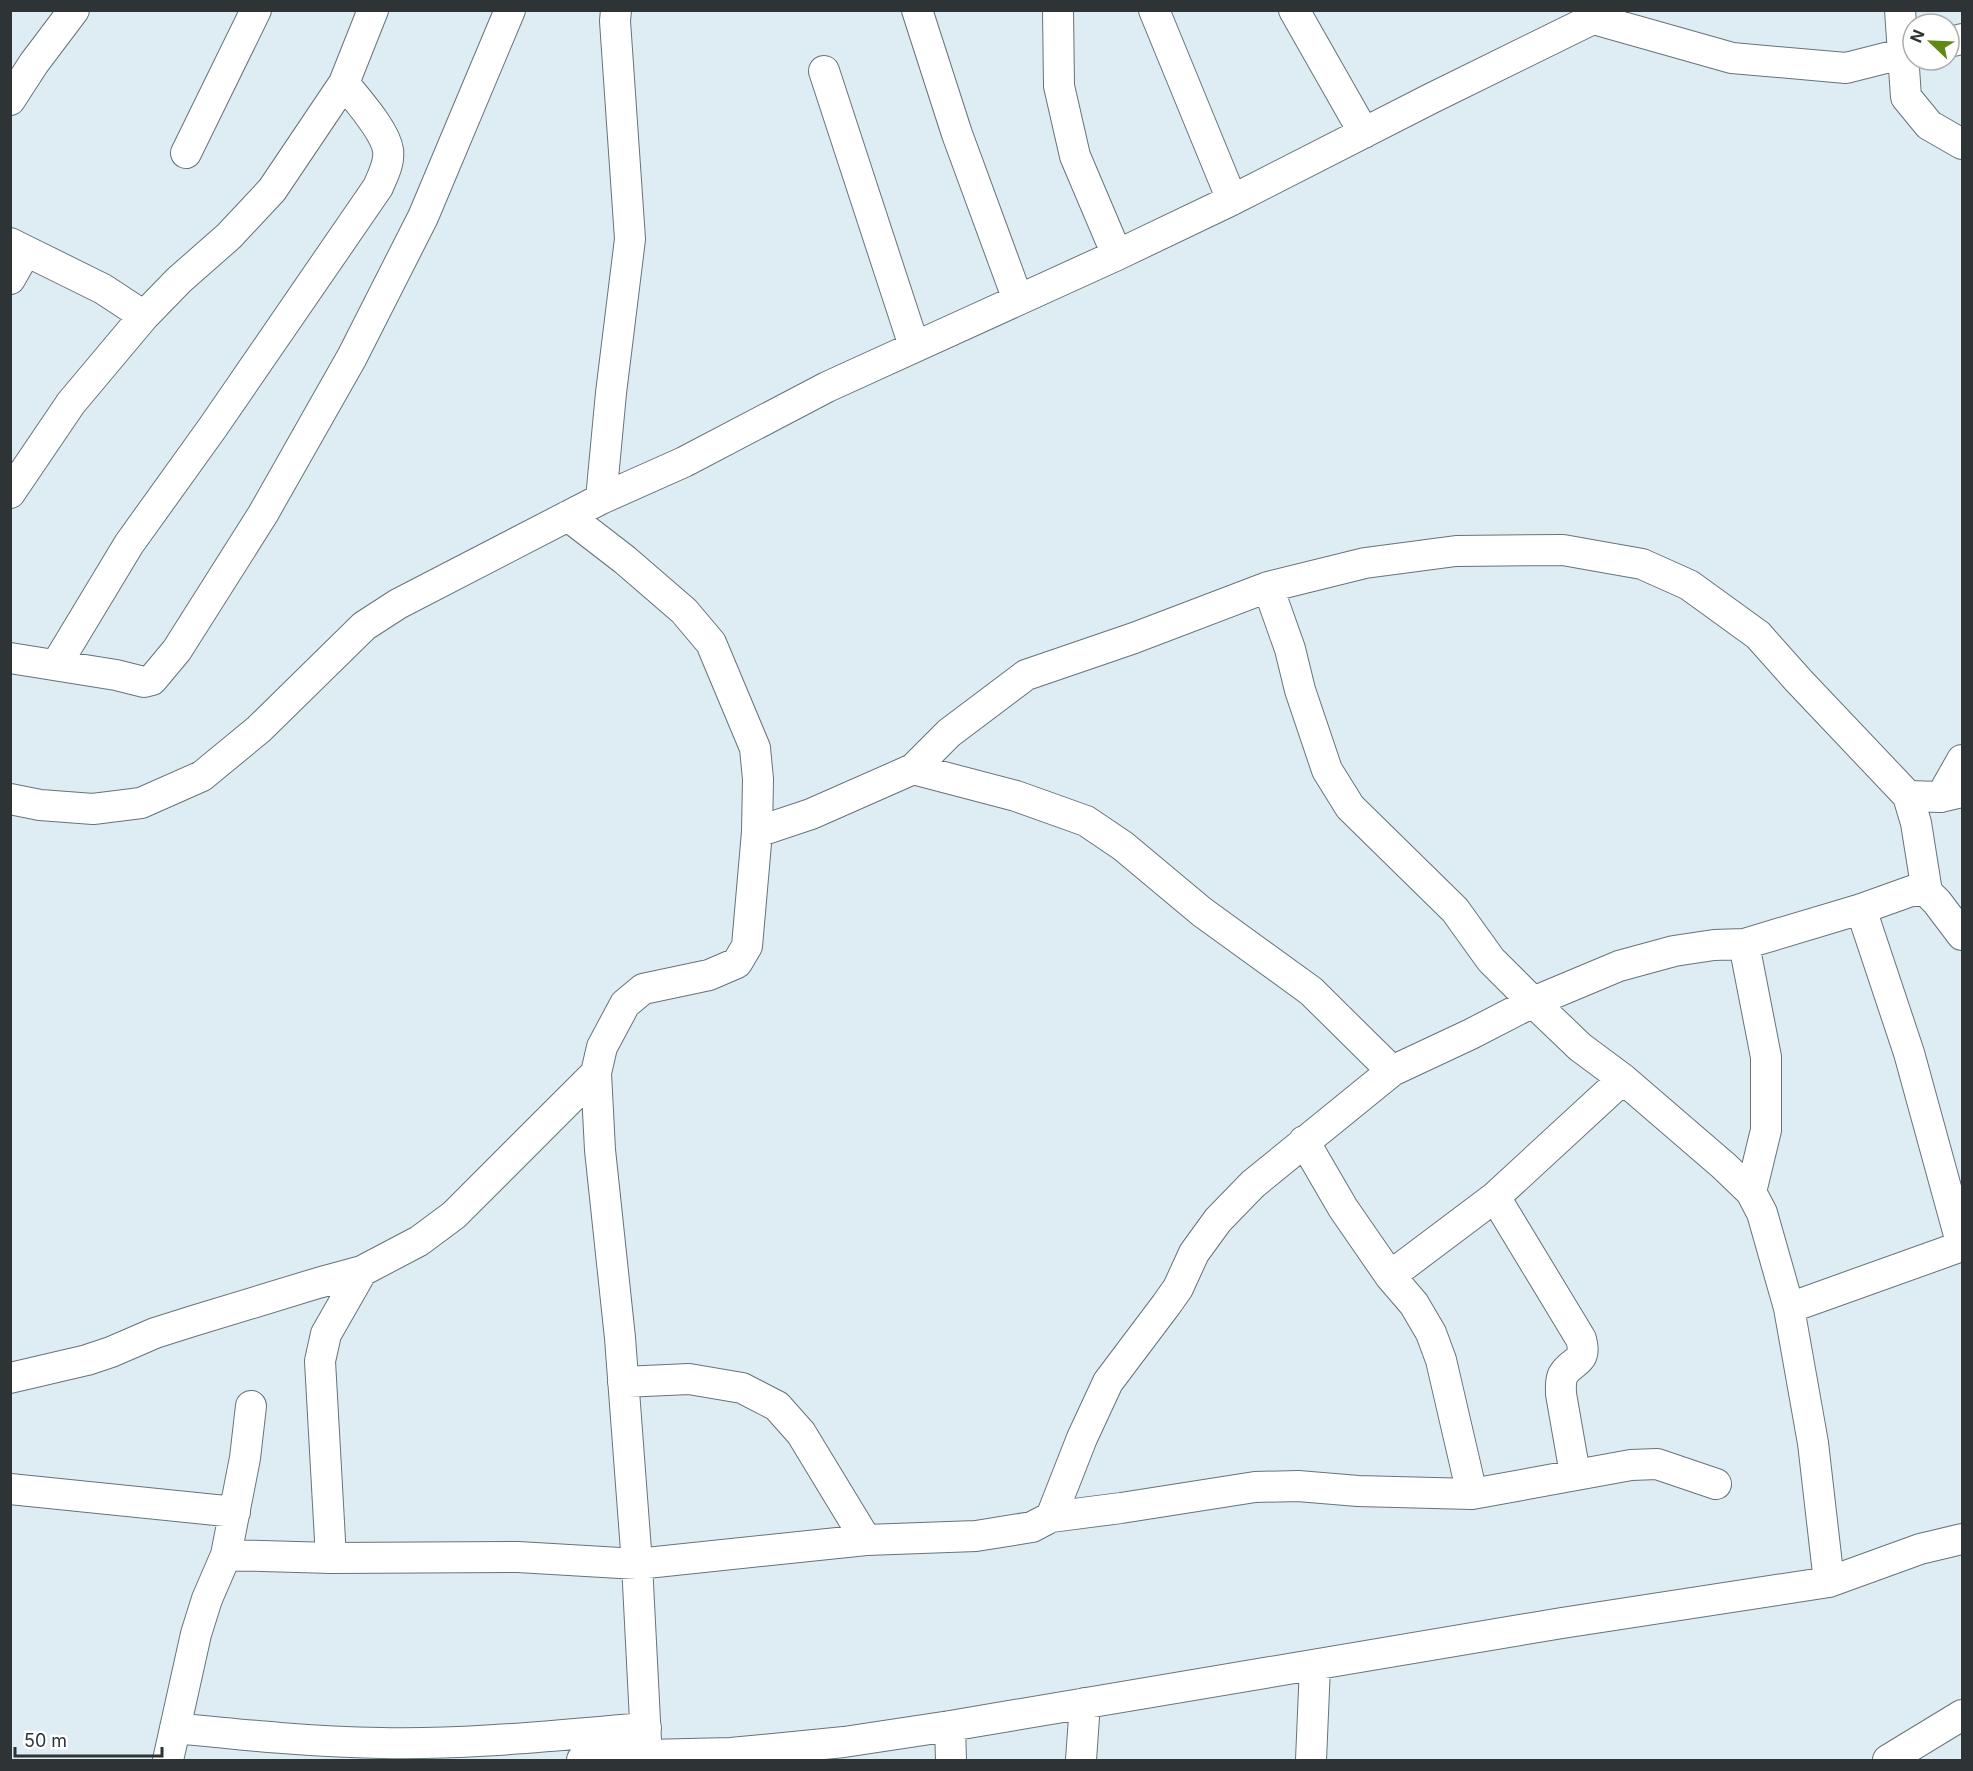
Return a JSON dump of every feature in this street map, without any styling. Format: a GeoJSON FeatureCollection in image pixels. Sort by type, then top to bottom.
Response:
{"type":"FeatureCollection","features":[{"type":"Feature","properties":{"kind":"street"},"geometry":{"type":"LineString","coordinates":[[10,99],[74,10]]}},
{"type":"Feature","properties":{"kind":"street"},"geometry":{"type":"LineString","coordinates":[[186,153],[256,10]]}},
{"type":"Feature","properties":{"kind":"street"},"geometry":{"type":"LineString","coordinates":[[15,476],[71,403],[144,316],[179,280],[229,236],[272,190],[344,83],[373,10]]}},
{"type":"Feature","properties":{"kind":"street"},"geometry":{"type":"LineString","coordinates":[[10,658],[116,675],[144,682],[152,680],[177,650],[263,514],[352,357],[423,217],[510,10]]}},
{"type":"Feature","properties":{"kind":"street"},"geometry":{"type":"LineString","coordinates":[[601,499],[611,393],[630,239],[616,10]]}},
{"type":"Feature","properties":{"kind":"street"},"geometry":{"type":"LineString","coordinates":[[917,10],[957,134],[1017,300]]}},
{"type":"Feature","properties":{"kind":"street"},"geometry":{"type":"LineString","coordinates":[[1154,10],[1232,200]]}},
{"type":"Feature","properties":{"kind":"street"},"geometry":{"type":"LineString","coordinates":[[1294,10],[1364,133]]}},
{"type":"Feature","properties":{"kind":"street"},"geometry":{"type":"LineString","coordinates":[[1061,12],[1059,86],[1075,156],[1117,255]]}},
{"type":"Feature","properties":{"kind":"street"},"geometry":{"type":"LineString","coordinates":[[10,799],[40,805],[93,809],[141,803],[202,776],[259,729],[364,626],[398,604],[601,499],[684,462],[827,387],[1232,200],[1599,13],[1732,58],[1846,68],[1901,54]]}},
{"type":"Feature","properties":{"kind":"street"},"geometry":{"type":"LineString","coordinates":[[824,71],[914,346]]}},
{"type":"Feature","properties":{"kind":"street"},"geometry":{"type":"LineString","coordinates":[[1908,72],[1906,97],[1929,125],[1962,144]]}},
{"type":"Feature","properties":{"kind":"street"},"geometry":{"type":"LineString","coordinates":[[56,665],[129,544],[213,427],[378,187],[387,166],[388,150],[381,134],[344,83]]}},
{"type":"Feature","properties":{"kind":"street"},"geometry":{"type":"LineString","coordinates":[[10,279],[18,247],[103,289],[144,316]]}},
{"type":"Feature","properties":{"kind":"street"},"geometry":{"type":"LineString","coordinates":[[568,516],[625,560],[684,611],[711,643],[755,748],[758,779],[757,832],[747,946],[737,963],[709,975],[643,989],[625,1004],[602,1047],[596,1073],[600,1150],[623,1382],[637,1564],[647,1748]]}},
{"type":"Feature","properties":{"kind":"street"},"geometry":{"type":"LineString","coordinates":[[757,832],[811,814],[913,769],[949,733],[1026,675],[1134,638],[1268,587],[1365,563],[1456,551],[1563,550],[1642,564],[1689,585],[1758,635],[1908,796],[1917,832],[1927,892],[1962,935]]}},
{"type":"Feature","properties":{"kind":"street"},"geometry":{"type":"LineString","coordinates":[[1268,587],[1290,649],[1300,690],[1327,770],[1350,807],[1455,910],[1491,960],[1533,1002],[1580,1047],[1623,1080],[1751,1192],[1762,1213],[1789,1308],[1813,1443],[1829,1582]]}},
{"type":"Feature","properties":{"kind":"street"},"geometry":{"type":"LineString","coordinates":[[1908,796],[1952,794],[1962,760]]}},
{"type":"Feature","properties":{"kind":"street"},"geometry":{"type":"LineString","coordinates":[[913,769],[1016,796],[1086,821],[1123,846],[1202,912],[1311,990],[1392,1071]]}},
{"type":"Feature","properties":{"kind":"street"},"geometry":{"type":"LineString","coordinates":[[1051,1516],[1082,1438],[1108,1382],[1172,1297],[1194,1253],[1218,1220],[1253,1184],[1392,1071],[1533,1002],[1619,966],[1663,954],[1714,945],[1744,944],[1861,909],[1914,890],[1927,892]]}},
{"type":"Feature","properties":{"kind":"street"},"geometry":{"type":"LineString","coordinates":[[1789,1308],[1962,1246],[1909,1053],[1861,909]]}},
{"type":"Feature","properties":{"kind":"street"},"geometry":{"type":"LineString","coordinates":[[1744,944],[1766,1058],[1766,1130],[1751,1192]]}},
{"type":"Feature","properties":{"kind":"street"},"geometry":{"type":"LineString","coordinates":[[10,1378],[87,1360],[155,1333],[318,1282],[362,1271],[419,1241],[454,1215],[596,1073]]}},
{"type":"Feature","properties":{"kind":"street"},"geometry":{"type":"LineString","coordinates":[[1390,1276],[1495,1197],[1623,1080]]}},
{"type":"Feature","properties":{"kind":"street"},"geometry":{"type":"LineString","coordinates":[[1304,1142],[1343,1208],[1390,1276],[1414,1304],[1431,1333],[1441,1360],[1472,1494]]}},
{"type":"Feature","properties":{"kind":"street"},"geometry":{"type":"LineString","coordinates":[[1495,1197],[1581,1339],[1584,1350],[1581,1359],[1564,1373],[1561,1382],[1561,1395],[1575,1474]]}},
{"type":"Feature","properties":{"kind":"street"},"geometry":{"type":"LineString","coordinates":[[331,1558],[320,1361],[326,1334],[362,1271]]}},
{"type":"Feature","properties":{"kind":"street"},"geometry":{"type":"LineString","coordinates":[[623,1382],[689,1379],[742,1388],[777,1406],[801,1433],[866,1540]]}},
{"type":"Feature","properties":{"kind":"street"},"geometry":{"type":"LineString","coordinates":[[168,1761],[196,1634],[207,1599],[226,1555],[245,1458],[251,1406]]}},
{"type":"Feature","properties":{"kind":"street"},"geometry":{"type":"LineString","coordinates":[[226,1555],[331,1558],[518,1557],[637,1564],[866,1540],[976,1536],[1032,1527],[1051,1516],[1121,1508],[1255,1487],[1298,1486],[1358,1491],[1472,1494],[1575,1474],[1631,1465],[1657,1464],[1716,1484]]}},
{"type":"Feature","properties":{"kind":"street"},"geometry":{"type":"LineString","coordinates":[[10,1489],[235,1512]]}},
{"type":"Feature","properties":{"kind":"street"},"geometry":{"type":"LineString","coordinates":[[175,1728],[303,1741],[383,1743],[489,1741],[647,1748],[731,1757],[845,1751],[950,1726],[1563,1623],[1829,1582],[1920,1549],[1962,1539]]}},
{"type":"Feature","properties":{"kind":"street"},"geometry":{"type":"LineString","coordinates":[[1311,1761],[1315,1666]]}},
{"type":"Feature","properties":{"kind":"street"},"geometry":{"type":"LineString","coordinates":[[1081,1761],[1085,1703]]}},
{"type":"Feature","properties":{"kind":"street"},"geometry":{"type":"LineString","coordinates":[[1887,1761],[1962,1715]]}},
{"type":"Feature","properties":{"kind":"street"},"geometry":{"type":"LineString","coordinates":[[950,1726],[951,1761]]}},
{"type":"Feature","properties":{"kind":"street"},"geometry":{"type":"LineString","coordinates":[[582,1761],[647,1748]]}}]}
